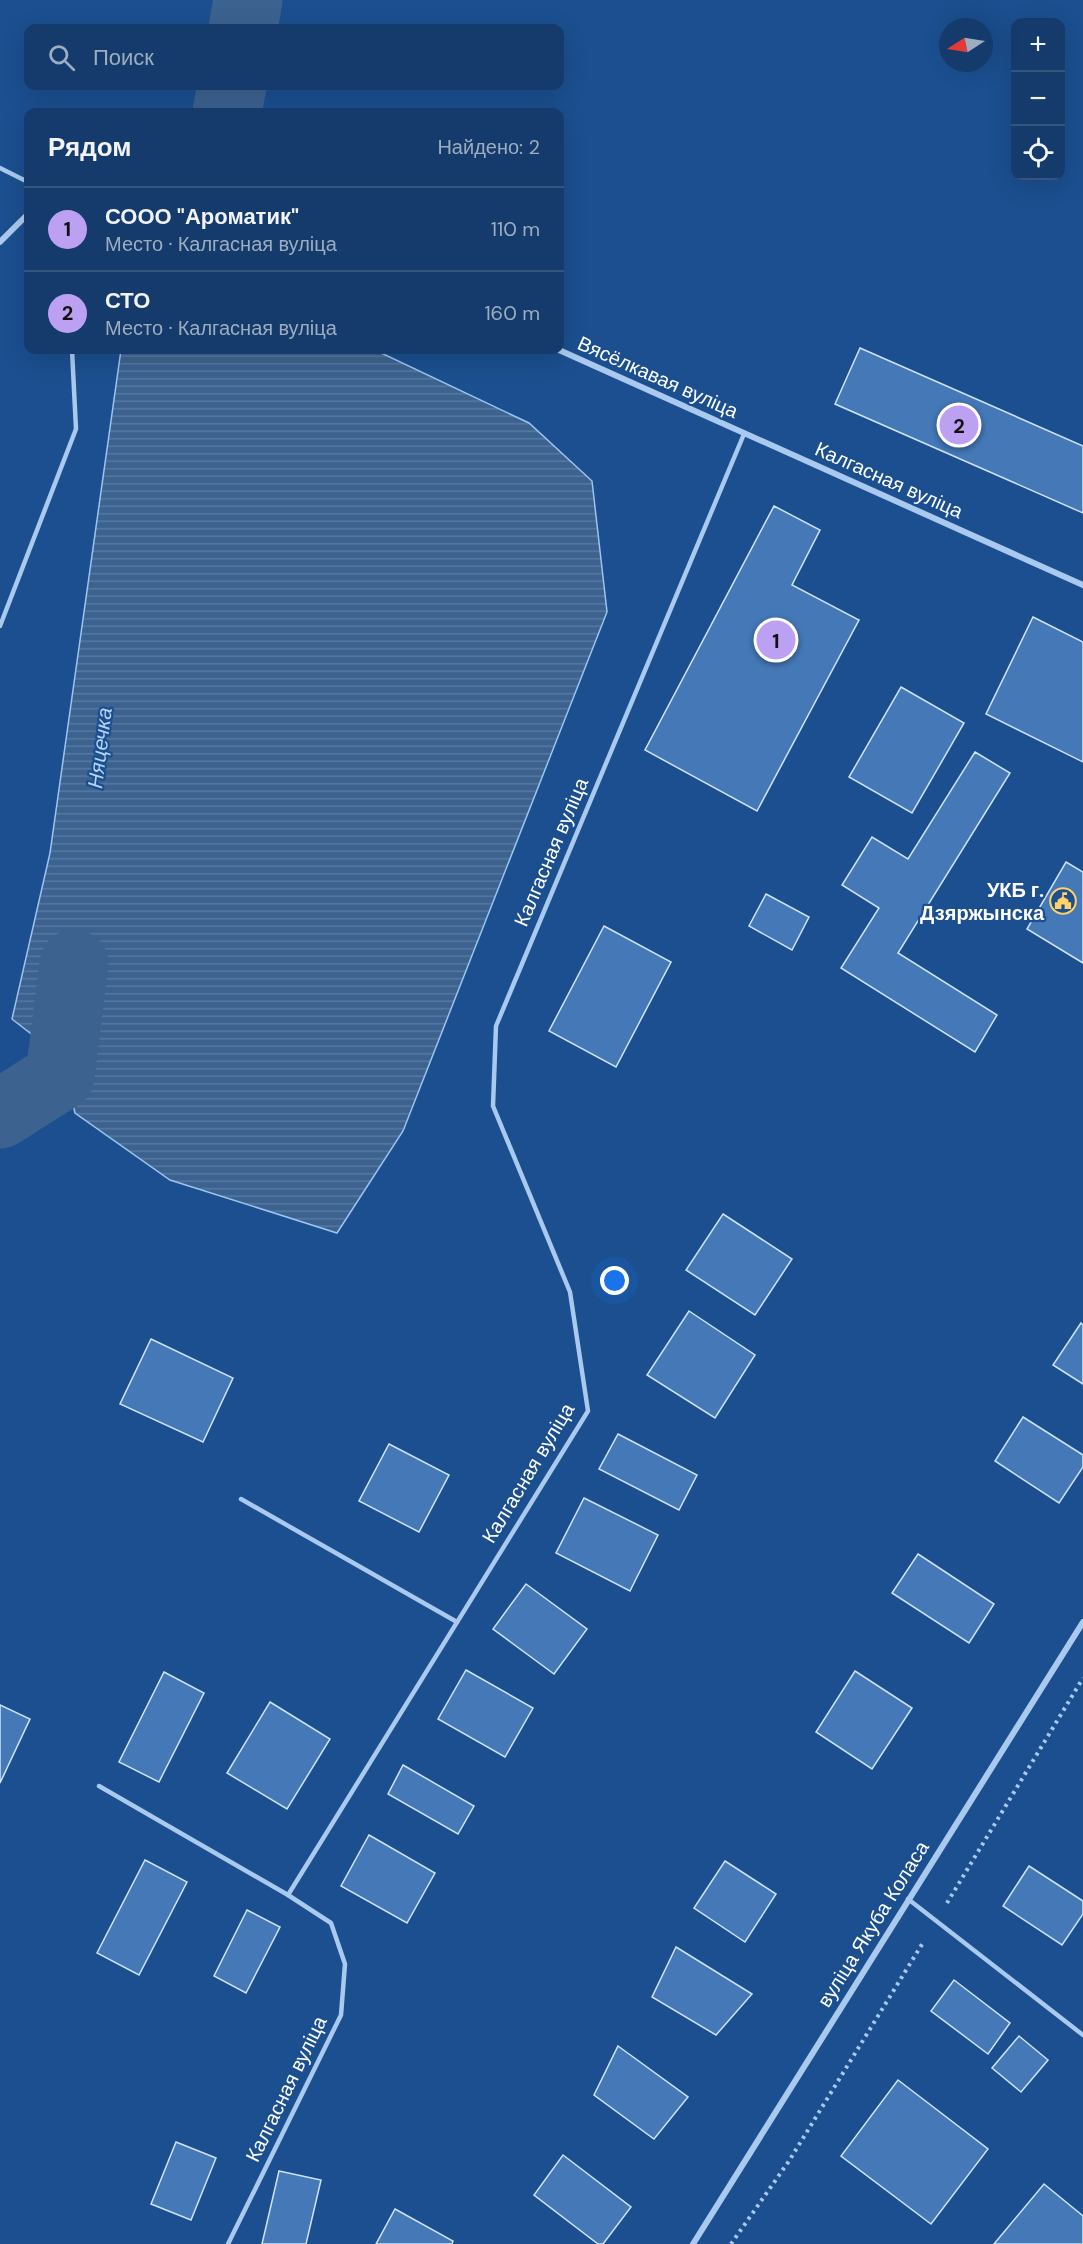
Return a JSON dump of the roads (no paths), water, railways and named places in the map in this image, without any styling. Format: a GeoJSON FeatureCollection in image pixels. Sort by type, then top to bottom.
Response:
{"type":"FeatureCollection","features":[{"type":"Feature","properties":{"kind":"street"},"geometry":{"type":"LineString","coordinates":[[0,242],[24,218]]}},
{"type":"Feature","properties":{"kind":"street","name":"Вясёлкавая вуліца"},"geometry":{"type":"LineString","coordinates":[[564,352],[744,434]]}},
{"type":"Feature","properties":{"kind":"street","name":"Калгасная вуліца"},"geometry":{"type":"LineString","coordinates":[[744,434],[1083,585]]}},
{"type":"Feature","properties":{"kind":"street","name":"вуліца Якуба Коласа"},"geometry":{"type":"LineString","coordinates":[[693,2244],[1083,1622]]}},
{"type":"Feature","properties":{"kind":"lane"},"geometry":{"type":"LineString","coordinates":[[0,168],[24,180]]}},
{"type":"Feature","properties":{"kind":"lane"},"geometry":{"type":"LineString","coordinates":[[0,626],[76,429],[72,354]]}},
{"type":"Feature","properties":{"kind":"lane","name":"Калгасная вуліца"},"geometry":{"type":"LineString","coordinates":[[288,1895],[588,1411],[570,1292],[493,1106],[496,1026],[744,434]]}},
{"type":"Feature","properties":{"kind":"lane"},"geometry":{"type":"LineString","coordinates":[[241,1500],[457,1622]]}},
{"type":"Feature","properties":{"kind":"lane","name":"Калгасная вуліца"},"geometry":{"type":"LineString","coordinates":[[99,1786],[288,1895],[331,1923],[345,1964],[341,2015],[228,2244]]}},
{"type":"Feature","properties":{"kind":"lane"},"geometry":{"type":"LineString","coordinates":[[908,1899],[1083,2035]]}},
{"type":"Feature","properties":{"kind":"water"},"geometry":{"type":"Polygon","coordinates":[[[120,354],[383,354],[529,423],[592,481],[607,612],[403,1131],[337,1233],[170,1180],[75,1113],[62,1058],[12,1019],[50,853],[120,354]]]}},
{"type":"Feature","properties":{"kind":"waterway","name":"Няцечка"},"geometry":{"type":"LineString","coordinates":[[244,24],[248,0]]}},
{"type":"Feature","properties":{"kind":"waterway","name":"Няцечка"},"geometry":{"type":"LineString","coordinates":[[228,108],[231,90]]}},
{"type":"Feature","properties":{"kind":"waterway","name":"Няцечка"},"geometry":{"type":"LineString","coordinates":[[0,1114],[60,1076],[74,964]]}},
{"type":"Feature","properties":{"kind":"place","name":"СТО"},"geometry":{"type":"Point","coordinates":[959,425]}},
{"type":"Feature","properties":{"kind":"place","name":"СООО \"Ароматик\""},"geometry":{"type":"Point","coordinates":[776,640]}},
{"type":"Feature","properties":{"kind":"place","name":"УКБ г. Дзяржынска"},"geometry":{"type":"Point","coordinates":[1063,901]}}]}
